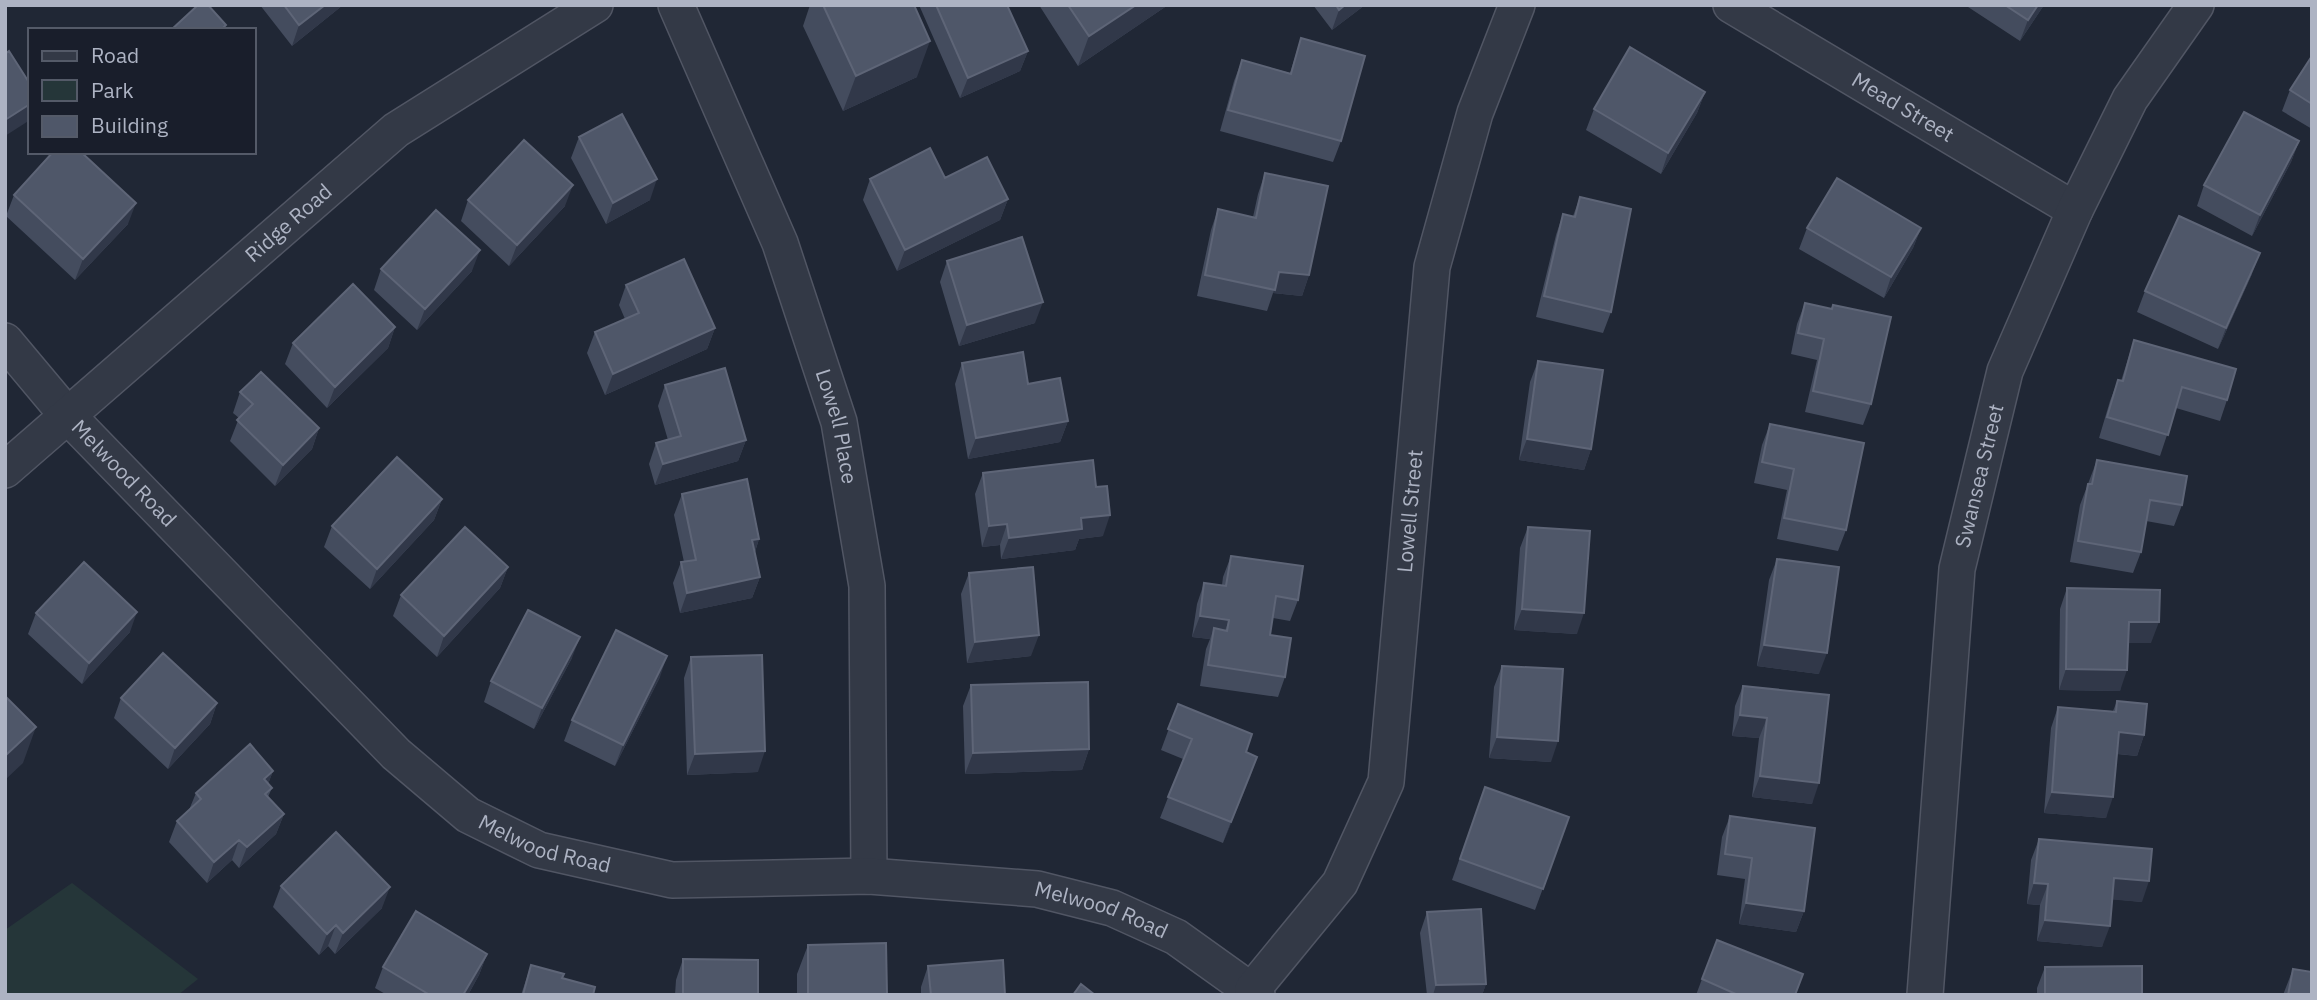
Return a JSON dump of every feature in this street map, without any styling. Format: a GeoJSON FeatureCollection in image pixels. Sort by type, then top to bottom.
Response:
{"type":"FeatureCollection","features":[{"type":"Feature","properties":{"kind":"street","name":"Ridge Road"},"geometry":{"type":"LineString","coordinates":[[5,470],[396,131],[595,5]]}},
{"type":"Feature","properties":{"kind":"street","name":"Lowell Place"},"geometry":{"type":"LineString","coordinates":[[676,5],[780,243],[839,422],[867,586],[869,876]]}},
{"type":"Feature","properties":{"kind":"street","name":"Lowell Street"},"geometry":{"type":"LineString","coordinates":[[1255,992],[1340,883],[1385,782],[1432,267],[1475,113],[1517,5]]}},
{"type":"Feature","properties":{"kind":"street","name":"Mead Street"},"geometry":{"type":"LineString","coordinates":[[1731,5],[2075,210]]}},
{"type":"Feature","properties":{"kind":"street","name":"Swansea Street"},"geometry":{"type":"LineString","coordinates":[[1925,995],[1957,569],[2006,371],[2075,210],[2130,99],[2196,5]]}},
{"type":"Feature","properties":{"kind":"street","name":"Melwood Road"},"geometry":{"type":"LineString","coordinates":[[5,341],[68,415],[396,754],[468,815],[539,850],[672,880],[869,876],[1037,889],[1112,908],[1176,937],[1255,992]]}},
{"type":"Feature","properties":{"kind":"green space"},"geometry":{"type":"Polygon","coordinates":[[[72,883],[198,979],[178,995],[5,995],[5,930],[72,883]]]}},
{"type":"Feature","properties":{"kind":"building"},"geometry":{"type":"Polygon","coordinates":[[[198,5],[208,5],[226,25],[223,28],[173,28],[198,5]]]}},
{"type":"Feature","properties":{"kind":"building"},"geometry":{"type":"Polygon","coordinates":[[[284,5],[325,5],[299,25],[284,5]]]}},
{"type":"Feature","properties":{"kind":"building"},"geometry":{"type":"Polygon","coordinates":[[[823,5],[914,5],[930,41],[856,76],[823,5]]]}},
{"type":"Feature","properties":{"kind":"building"},"geometry":{"type":"Polygon","coordinates":[[[936,5],[1007,5],[1028,51],[968,78],[936,5]]]}},
{"type":"Feature","properties":{"kind":"building"},"geometry":{"type":"Polygon","coordinates":[[[1068,5],[1136,5],[1089,36],[1068,5]]]}},
{"type":"Feature","properties":{"kind":"building"},"geometry":{"type":"Polygon","coordinates":[[[2005,5],[2038,5],[2028,20],[2005,5]]]}},
{"type":"Feature","properties":{"kind":"building"},"geometry":{"type":"Polygon","coordinates":[[[1301,38],[1365,56],[1341,141],[1228,110],[1242,60],[1291,74],[1301,38]]]}},
{"type":"Feature","properties":{"kind":"building"},"geometry":{"type":"Polygon","coordinates":[[[1630,47],[1705,92],[1668,153],[1594,109],[1630,47]]]}},
{"type":"Feature","properties":{"kind":"building"},"geometry":{"type":"Polygon","coordinates":[[[9,51],[28,81],[28,105],[5,120],[5,54],[9,51]]]}},
{"type":"Feature","properties":{"kind":"building"},"geometry":{"type":"Polygon","coordinates":[[[2312,56],[2312,104],[2290,90],[2312,56]]]}},
{"type":"Feature","properties":{"kind":"building"},"geometry":{"type":"Polygon","coordinates":[[[2244,112],[2299,141],[2260,215],[2204,185],[2244,112]]]}},
{"type":"Feature","properties":{"kind":"building"},"geometry":{"type":"Polygon","coordinates":[[[622,114],[657,179],[613,203],[579,137],[622,114]]]}},
{"type":"Feature","properties":{"kind":"building"},"geometry":{"type":"Polygon","coordinates":[[[524,140],[573,185],[517,245],[468,200],[524,140]]]}},
{"type":"Feature","properties":{"kind":"building"},"geometry":{"type":"Polygon","coordinates":[[[930,148],[945,178],[987,157],[1008,199],[905,250],[870,179],[930,148]]]}},
{"type":"Feature","properties":{"kind":"building"},"geometry":{"type":"Polygon","coordinates":[[[51,154],[83,154],[136,203],[83,259],[14,195],[51,154]]]}},
{"type":"Feature","properties":{"kind":"building"},"geometry":{"type":"Polygon","coordinates":[[[1265,173],[1328,186],[1309,275],[1279,272],[1275,290],[1205,275],[1218,209],[1256,218],[1265,173]]]}},
{"type":"Feature","properties":{"kind":"building"},"geometry":{"type":"Polygon","coordinates":[[[1837,178],[1921,228],[1891,277],[1807,228],[1837,178]]]}},
{"type":"Feature","properties":{"kind":"building"},"geometry":{"type":"Polygon","coordinates":[[[1580,197],[1631,209],[1611,312],[1544,296],[1563,214],[1575,217],[1580,197]]]}},
{"type":"Feature","properties":{"kind":"building"},"geometry":{"type":"Polygon","coordinates":[[[436,210],[480,250],[425,309],[381,269],[436,210]]]}},
{"type":"Feature","properties":{"kind":"building"},"geometry":{"type":"Polygon","coordinates":[[[2179,216],[2260,253],[2226,328],[2145,291],[2179,216]]]}},
{"type":"Feature","properties":{"kind":"building"},"geometry":{"type":"Polygon","coordinates":[[[1022,237],[1043,302],[967,325],[947,261],[1022,237]]]}},
{"type":"Feature","properties":{"kind":"building"},"geometry":{"type":"Polygon","coordinates":[[[684,259],[715,328],[613,374],[595,332],[639,313],[626,285],[684,259]]]}},
{"type":"Feature","properties":{"kind":"building"},"geometry":{"type":"Polygon","coordinates":[[[353,284],[395,327],[335,387],[293,343],[353,284]]]}},
{"type":"Feature","properties":{"kind":"building"},"geometry":{"type":"Polygon","coordinates":[[[1805,303],[1832,309],[1833,305],[1891,317],[1871,404],[1813,391],[1824,339],[1798,333],[1805,303]]]}},
{"type":"Feature","properties":{"kind":"building"},"geometry":{"type":"Polygon","coordinates":[[[2134,340],[2236,369],[2227,400],[2182,387],[2168,435],[2107,417],[2118,380],[2123,381],[2134,340]]]}},
{"type":"Feature","properties":{"kind":"building"},"geometry":{"type":"Polygon","coordinates":[[[1023,352],[1028,384],[1060,378],[1068,421],[976,438],[962,363],[1023,352]]]}},
{"type":"Feature","properties":{"kind":"building"},"geometry":{"type":"Polygon","coordinates":[[[1538,361],[1603,370],[1591,449],[1527,439],[1538,361]]]}},
{"type":"Feature","properties":{"kind":"building"},"geometry":{"type":"Polygon","coordinates":[[[725,368],[746,440],[663,464],[656,443],[681,436],[665,385],[725,368]]]}},
{"type":"Feature","properties":{"kind":"building"},"geometry":{"type":"Polygon","coordinates":[[[261,372],[319,428],[283,465],[237,420],[253,404],[240,392],[261,372]]]}},
{"type":"Feature","properties":{"kind":"building"},"geometry":{"type":"Polygon","coordinates":[[[1770,424],[1864,443],[1846,530],[1784,518],[1794,469],[1762,462],[1770,424]]]}},
{"type":"Feature","properties":{"kind":"building"},"geometry":{"type":"Polygon","coordinates":[[[397,457],[442,499],[377,569],[332,526],[397,457]]]}},
{"type":"Feature","properties":{"kind":"building"},"geometry":{"type":"Polygon","coordinates":[[[1093,460],[1096,487],[1107,486],[1110,515],[1081,518],[1082,529],[1009,538],[1007,524],[989,526],[983,473],[1093,460]]]}},
{"type":"Feature","properties":{"kind":"building"},"geometry":{"type":"Polygon","coordinates":[[[2097,460],[2187,476],[2182,505],[2150,500],[2141,552],[2078,541],[2088,484],[2092,484],[2097,460]]]}},
{"type":"Feature","properties":{"kind":"building"},"geometry":{"type":"Polygon","coordinates":[[[747,479],[759,539],[752,540],[760,577],[687,593],[681,562],[696,560],[682,494],[747,479]]]}},
{"type":"Feature","properties":{"kind":"building"},"geometry":{"type":"Polygon","coordinates":[[[465,527],[508,567],[444,636],[401,595],[465,527]]]}},
{"type":"Feature","properties":{"kind":"building"},"geometry":{"type":"Polygon","coordinates":[[[1528,527],[1590,531],[1584,613],[1522,609],[1528,527]]]}},
{"type":"Feature","properties":{"kind":"building"},"geometry":{"type":"Polygon","coordinates":[[[1231,556],[1303,566],[1298,600],[1276,596],[1270,635],[1291,638],[1285,677],[1208,665],[1214,628],[1227,631],[1229,620],[1200,616],[1204,583],[1226,586],[1231,556]]]}},
{"type":"Feature","properties":{"kind":"building"},"geometry":{"type":"Polygon","coordinates":[[[1777,559],[1839,567],[1827,653],[1764,645],[1777,559]]]}},
{"type":"Feature","properties":{"kind":"building"},"geometry":{"type":"Polygon","coordinates":[[[84,562],[137,612],[89,663],[36,613],[84,562]]]}},
{"type":"Feature","properties":{"kind":"building"},"geometry":{"type":"Polygon","coordinates":[[[1033,567],[1039,635],[975,642],[969,573],[1033,567]]]}},
{"type":"Feature","properties":{"kind":"building"},"geometry":{"type":"Polygon","coordinates":[[[2067,588],[2160,590],[2159,622],[2129,622],[2127,670],[2066,669],[2067,588]]]}},
{"type":"Feature","properties":{"kind":"building"},"geometry":{"type":"Polygon","coordinates":[[[528,610],[580,637],[542,708],[491,681],[528,610]]]}},
{"type":"Feature","properties":{"kind":"building"},"geometry":{"type":"Polygon","coordinates":[[[616,630],[667,656],[623,745],[572,720],[616,630]]]}},
{"type":"Feature","properties":{"kind":"building"},"geometry":{"type":"Polygon","coordinates":[[[163,653],[217,703],[175,748],[121,698],[163,653]]]}},
{"type":"Feature","properties":{"kind":"building"},"geometry":{"type":"Polygon","coordinates":[[[762,655],[765,751],[695,754],[691,657],[762,655]]]}},
{"type":"Feature","properties":{"kind":"building"},"geometry":{"type":"Polygon","coordinates":[[[1502,666],[1563,669],[1558,741],[1497,737],[1502,666]]]}},
{"type":"Feature","properties":{"kind":"building"},"geometry":{"type":"Polygon","coordinates":[[[1088,682],[1089,749],[973,753],[971,685],[1088,682]]]}},
{"type":"Feature","properties":{"kind":"building"},"geometry":{"type":"Polygon","coordinates":[[[1743,686],[1829,695],[1819,783],[1760,776],[1767,718],[1740,715],[1743,686]]]}},
{"type":"Feature","properties":{"kind":"building"},"geometry":{"type":"Polygon","coordinates":[[[5,696],[36,727],[5,756],[5,696]]]}},
{"type":"Feature","properties":{"kind":"building"},"geometry":{"type":"Polygon","coordinates":[[[2117,701],[2147,704],[2144,735],[2119,732],[2113,797],[2052,792],[2058,707],[2116,712],[2117,701]]]}},
{"type":"Feature","properties":{"kind":"building"},"geometry":{"type":"Polygon","coordinates":[[[1178,704],[1252,734],[1246,752],[1257,757],[1231,822],[1168,797],[1192,739],[1168,729],[1178,704]]]}},
{"type":"Feature","properties":{"kind":"building"},"geometry":{"type":"Polygon","coordinates":[[[250,744],[273,771],[264,779],[272,788],[265,794],[284,814],[247,847],[239,840],[214,862],[177,821],[201,799],[196,793],[250,744]]]}},
{"type":"Feature","properties":{"kind":"building"},"geometry":{"type":"Polygon","coordinates":[[[1485,787],[1569,817],[1543,889],[1460,859],[1485,787]]]}},
{"type":"Feature","properties":{"kind":"building"},"geometry":{"type":"Polygon","coordinates":[[[1730,816],[1815,828],[1804,911],[1746,903],[1752,858],[1725,854],[1730,816]]]}},
{"type":"Feature","properties":{"kind":"building"},"geometry":{"type":"Polygon","coordinates":[[[336,832],[390,887],[343,933],[336,925],[327,934],[281,886],[336,832]]]}},
{"type":"Feature","properties":{"kind":"building"},"geometry":{"type":"Polygon","coordinates":[[[2039,839],[2152,849],[2149,881],[2114,878],[2110,926],[2045,920],[2048,884],[2034,883],[2039,839]]]}},
{"type":"Feature","properties":{"kind":"building"},"geometry":{"type":"Polygon","coordinates":[[[1481,909],[1486,984],[1436,985],[1427,912],[1481,909]]]}},
{"type":"Feature","properties":{"kind":"building"},"geometry":{"type":"Polygon","coordinates":[[[416,911],[487,954],[463,995],[430,995],[383,967],[416,911]]]}},
{"type":"Feature","properties":{"kind":"building"},"geometry":{"type":"Polygon","coordinates":[[[1717,940],[1803,974],[1795,995],[1738,995],[1702,979],[1717,940]]]}},
{"type":"Feature","properties":{"kind":"building"},"geometry":{"type":"Polygon","coordinates":[[[886,943],[887,995],[808,995],[808,945],[886,943]]]}},
{"type":"Feature","properties":{"kind":"building"},"geometry":{"type":"Polygon","coordinates":[[[683,959],[758,960],[758,995],[683,995],[683,959]]]}},
{"type":"Feature","properties":{"kind":"building"},"geometry":{"type":"Polygon","coordinates":[[[1003,960],[1005,995],[931,995],[928,966],[1003,960]]]}},
{"type":"Feature","properties":{"kind":"building"},"geometry":{"type":"Polygon","coordinates":[[[531,965],[564,974],[562,978],[595,987],[593,995],[523,995],[531,965]]]}},
{"type":"Feature","properties":{"kind":"building"},"geometry":{"type":"Polygon","coordinates":[[[2142,966],[2142,995],[2045,995],[2045,967],[2142,966]]]}},
{"type":"Feature","properties":{"kind":"building"},"geometry":{"type":"Polygon","coordinates":[[[2293,969],[2312,972],[2312,995],[2288,995],[2293,969]]]}},
{"type":"Feature","properties":{"kind":"building"},"geometry":{"type":"Polygon","coordinates":[[[1081,984],[1095,995],[1073,995],[1081,984]]]}}]}
